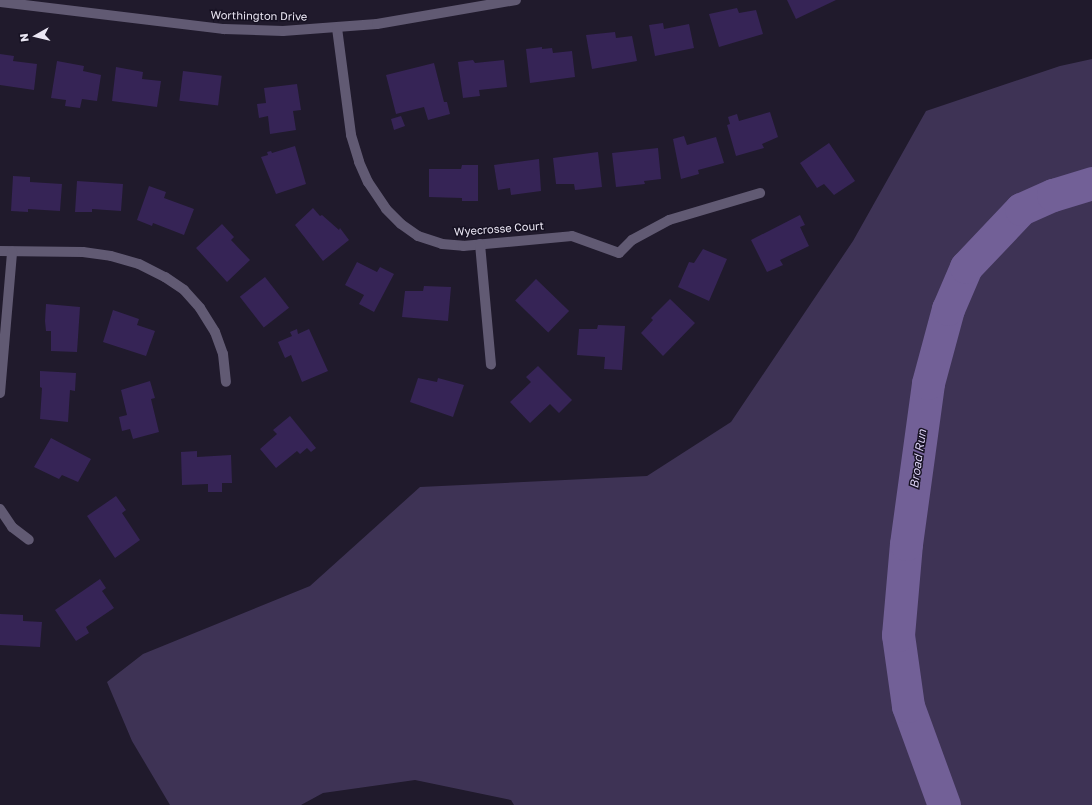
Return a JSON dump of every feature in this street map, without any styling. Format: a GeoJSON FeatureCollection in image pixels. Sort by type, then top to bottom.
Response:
{"type":"FeatureCollection","features":[{"type":"Feature","properties":{"kind":"street","name":"Worthington Drive"},"geometry":{"type":"LineString","coordinates":[[0,2],[224,29],[283,31],[337,28],[516,0]]}},
{"type":"Feature","properties":{"kind":"street","name":"Wyecrosse Court"},"geometry":{"type":"LineString","coordinates":[[337,28],[351,135],[368,182],[386,210],[401,224],[418,236],[442,244],[480,244],[572,236],[619,253],[632,240],[669,220],[760,193]]}},
{"type":"Feature","properties":{"kind":"street"},"geometry":{"type":"LineString","coordinates":[[480,244],[491,365]]}},
{"type":"Feature","properties":{"kind":"street"},"geometry":{"type":"LineString","coordinates":[[0,251],[83,252],[112,256],[139,264],[165,277],[184,290],[200,308],[215,332],[223,354],[226,382]]}},
{"type":"Feature","properties":{"kind":"street"},"geometry":{"type":"LineString","coordinates":[[0,393],[12,252]]}},
{"type":"Feature","properties":{"kind":"street"},"geometry":{"type":"LineString","coordinates":[[0,509],[12,527],[29,540]]}},
{"type":"Feature","properties":{"kind":"shaded area"},"geometry":{"type":"Polygon","coordinates":[[[1092,59],[1092,805],[514,805],[511,800],[415,780],[323,793],[301,805],[170,805],[132,741],[107,682],[143,654],[310,586],[420,487],[647,476],[731,422],[853,241],[926,111],[1060,66],[1092,59]]]}},
{"type":"Feature","properties":{"kind":"building"},"geometry":{"type":"Polygon","coordinates":[[[787,0],[836,0],[796,19],[787,0]]]}},
{"type":"Feature","properties":{"kind":"building"},"geometry":{"type":"Polygon","coordinates":[[[737,8],[739,13],[756,10],[763,34],[719,47],[709,14],[737,8]]]}},
{"type":"Feature","properties":{"kind":"building"},"geometry":{"type":"Polygon","coordinates":[[[663,23],[664,29],[689,24],[694,48],[655,56],[649,25],[663,23]]]}},
{"type":"Feature","properties":{"kind":"building"},"geometry":{"type":"Polygon","coordinates":[[[615,32],[616,38],[632,36],[637,61],[592,69],[586,35],[615,32]]]}},
{"type":"Feature","properties":{"kind":"building"},"geometry":{"type":"Polygon","coordinates":[[[542,47],[542,49],[552,48],[553,53],[572,51],[575,77],[530,83],[526,49],[542,47]]]}},
{"type":"Feature","properties":{"kind":"building"},"geometry":{"type":"Polygon","coordinates":[[[0,54],[14,56],[13,61],[37,64],[34,90],[0,85],[0,54]]]}},
{"type":"Feature","properties":{"kind":"building"},"geometry":{"type":"Polygon","coordinates":[[[473,60],[475,63],[504,60],[507,87],[479,90],[480,96],[463,98],[458,62],[473,60]]]}},
{"type":"Feature","properties":{"kind":"building"},"geometry":{"type":"Polygon","coordinates":[[[57,61],[84,66],[83,71],[101,75],[97,101],[82,99],[80,108],[65,106],[66,100],[51,98],[57,61]]]}},
{"type":"Feature","properties":{"kind":"building"},"geometry":{"type":"Polygon","coordinates":[[[434,63],[444,102],[447,102],[450,114],[428,120],[424,107],[396,114],[386,75],[434,63]]]}},
{"type":"Feature","properties":{"kind":"building"},"geometry":{"type":"Polygon","coordinates":[[[116,67],[143,72],[142,79],[161,81],[157,107],[112,101],[116,67]]]}},
{"type":"Feature","properties":{"kind":"building"},"geometry":{"type":"Polygon","coordinates":[[[183,71],[222,76],[218,106],[179,101],[183,71]]]}},
{"type":"Feature","properties":{"kind":"building"},"geometry":{"type":"Polygon","coordinates":[[[297,84],[301,110],[293,111],[296,130],[270,134],[268,116],[259,118],[257,104],[266,103],[264,88],[297,84]]]}},
{"type":"Feature","properties":{"kind":"building"},"geometry":{"type":"Polygon","coordinates":[[[770,112],[778,137],[762,144],[764,148],[736,156],[727,125],[730,124],[728,117],[737,114],[739,121],[770,112]]]}},
{"type":"Feature","properties":{"kind":"building"},"geometry":{"type":"Polygon","coordinates":[[[401,116],[405,126],[394,130],[391,119],[401,116]]]}},
{"type":"Feature","properties":{"kind":"building"},"geometry":{"type":"Polygon","coordinates":[[[684,136],[687,145],[716,137],[724,163],[698,170],[699,174],[681,179],[673,139],[684,136]]]}},
{"type":"Feature","properties":{"kind":"building"},"geometry":{"type":"Polygon","coordinates":[[[829,143],[855,181],[834,195],[824,184],[817,188],[800,163],[829,143]]]}},
{"type":"Feature","properties":{"kind":"building"},"geometry":{"type":"Polygon","coordinates":[[[295,146],[306,184],[276,194],[261,157],[268,155],[267,152],[271,151],[272,153],[295,146]]]}},
{"type":"Feature","properties":{"kind":"building"},"geometry":{"type":"Polygon","coordinates":[[[658,148],[661,179],[644,181],[645,184],[616,187],[612,153],[658,148]]]}},
{"type":"Feature","properties":{"kind":"building"},"geometry":{"type":"Polygon","coordinates":[[[598,152],[602,187],[575,190],[574,184],[556,184],[553,158],[598,152]]]}},
{"type":"Feature","properties":{"kind":"building"},"geometry":{"type":"Polygon","coordinates":[[[539,159],[541,191],[511,195],[510,188],[498,190],[494,165],[539,159]]]}},
{"type":"Feature","properties":{"kind":"building"},"geometry":{"type":"Polygon","coordinates":[[[462,165],[478,165],[478,201],[462,201],[462,198],[429,197],[429,169],[461,169],[462,165]]]}},
{"type":"Feature","properties":{"kind":"building"},"geometry":{"type":"Polygon","coordinates":[[[13,176],[30,177],[30,182],[62,184],[60,211],[28,209],[28,212],[11,211],[13,176]]]}},
{"type":"Feature","properties":{"kind":"building"},"geometry":{"type":"Polygon","coordinates":[[[77,181],[123,184],[121,211],[92,209],[92,212],[75,212],[77,181]]]}},
{"type":"Feature","properties":{"kind":"building"},"geometry":{"type":"Polygon","coordinates":[[[149,186],[166,192],[164,198],[194,209],[184,235],[153,223],[152,226],[137,220],[149,186]]]}},
{"type":"Feature","properties":{"kind":"building"},"geometry":{"type":"Polygon","coordinates":[[[313,208],[320,216],[322,215],[339,230],[340,228],[349,240],[323,261],[295,225],[313,208]]]}},
{"type":"Feature","properties":{"kind":"building"},"geometry":{"type":"Polygon","coordinates":[[[800,215],[805,225],[800,227],[809,246],[780,260],[783,265],[767,272],[751,240],[800,215]]]}},
{"type":"Feature","properties":{"kind":"building"},"geometry":{"type":"Polygon","coordinates":[[[222,224],[234,237],[231,240],[250,260],[227,282],[196,248],[222,224]]]}},
{"type":"Feature","properties":{"kind":"building"},"geometry":{"type":"Polygon","coordinates":[[[703,249],[727,259],[709,301],[678,287],[689,262],[694,263],[703,249]]]}},
{"type":"Feature","properties":{"kind":"building"},"geometry":{"type":"Polygon","coordinates":[[[357,262],[377,272],[380,267],[394,274],[374,312],[359,304],[364,295],[345,285],[357,262]]]}},
{"type":"Feature","properties":{"kind":"building"},"geometry":{"type":"Polygon","coordinates":[[[265,277],[289,308],[264,327],[240,297],[265,277]]]}},
{"type":"Feature","properties":{"kind":"building"},"geometry":{"type":"Polygon","coordinates":[[[536,279],[569,311],[548,333],[515,301],[536,279]]]}},
{"type":"Feature","properties":{"kind":"building"},"geometry":{"type":"Polygon","coordinates":[[[424,286],[451,287],[448,321],[402,317],[405,291],[423,291],[424,286]]]}},
{"type":"Feature","properties":{"kind":"building"},"geometry":{"type":"Polygon","coordinates":[[[670,299],[695,323],[663,356],[641,333],[653,320],[651,318],[670,299]]]}},
{"type":"Feature","properties":{"kind":"building"},"geometry":{"type":"Polygon","coordinates":[[[46,304],[80,307],[77,352],[51,351],[51,331],[46,331],[46,304]]]}},
{"type":"Feature","properties":{"kind":"building"},"geometry":{"type":"Polygon","coordinates":[[[113,310],[139,319],[137,325],[155,331],[146,356],[103,342],[113,310]]]}},
{"type":"Feature","properties":{"kind":"building"},"geometry":{"type":"Polygon","coordinates":[[[598,325],[625,326],[622,370],[604,369],[605,357],[577,355],[579,329],[597,329],[598,325]]]}},
{"type":"Feature","properties":{"kind":"building"},"geometry":{"type":"Polygon","coordinates":[[[297,329],[298,334],[309,329],[328,371],[302,382],[291,355],[285,358],[278,342],[292,336],[290,332],[297,329]]]}},
{"type":"Feature","properties":{"kind":"building"},"geometry":{"type":"Polygon","coordinates":[[[538,366],[572,400],[559,413],[550,404],[530,423],[510,402],[531,382],[526,377],[538,366]]]}},
{"type":"Feature","properties":{"kind":"building"},"geometry":{"type":"Polygon","coordinates":[[[40,371],[76,373],[75,391],[70,390],[68,422],[40,419],[42,388],[40,387],[40,371]]]}},
{"type":"Feature","properties":{"kind":"building"},"geometry":{"type":"Polygon","coordinates":[[[418,378],[437,382],[438,378],[464,385],[453,417],[410,402],[418,378]]]}},
{"type":"Feature","properties":{"kind":"building"},"geometry":{"type":"Polygon","coordinates":[[[150,381],[155,398],[151,399],[159,432],[133,439],[130,429],[122,431],[119,417],[127,415],[121,390],[150,381]]]}},
{"type":"Feature","properties":{"kind":"building"},"geometry":{"type":"Polygon","coordinates":[[[290,416],[316,448],[311,452],[307,448],[300,454],[297,451],[276,468],[260,449],[277,434],[273,430],[290,416]]]}},
{"type":"Feature","properties":{"kind":"building"},"geometry":{"type":"Polygon","coordinates":[[[51,438],[91,459],[78,482],[62,475],[59,479],[34,467],[51,438]]]}},
{"type":"Feature","properties":{"kind":"building"},"geometry":{"type":"Polygon","coordinates":[[[197,451],[197,457],[231,455],[232,483],[222,483],[222,492],[208,492],[208,484],[182,485],[181,452],[197,451]]]}},
{"type":"Feature","properties":{"kind":"building"},"geometry":{"type":"Polygon","coordinates":[[[116,496],[126,510],[122,513],[140,540],[115,558],[87,516],[116,496]]]}},
{"type":"Feature","properties":{"kind":"building"},"geometry":{"type":"Polygon","coordinates":[[[100,579],[106,588],[102,591],[114,608],[86,627],[89,633],[76,641],[55,610],[100,579]]]}},
{"type":"Feature","properties":{"kind":"building"},"geometry":{"type":"Polygon","coordinates":[[[0,614],[23,615],[23,621],[42,622],[40,647],[0,645],[0,614]]]}},
{"type":"Feature","properties":{"kind":"waterway","name":"Broad Run"},"geometry":{"type":"LineString","coordinates":[[944,805],[908,706],[898,635],[906,544],[928,383],[948,309],[966,267],[1021,209],[1053,195],[1092,183]]}}]}
